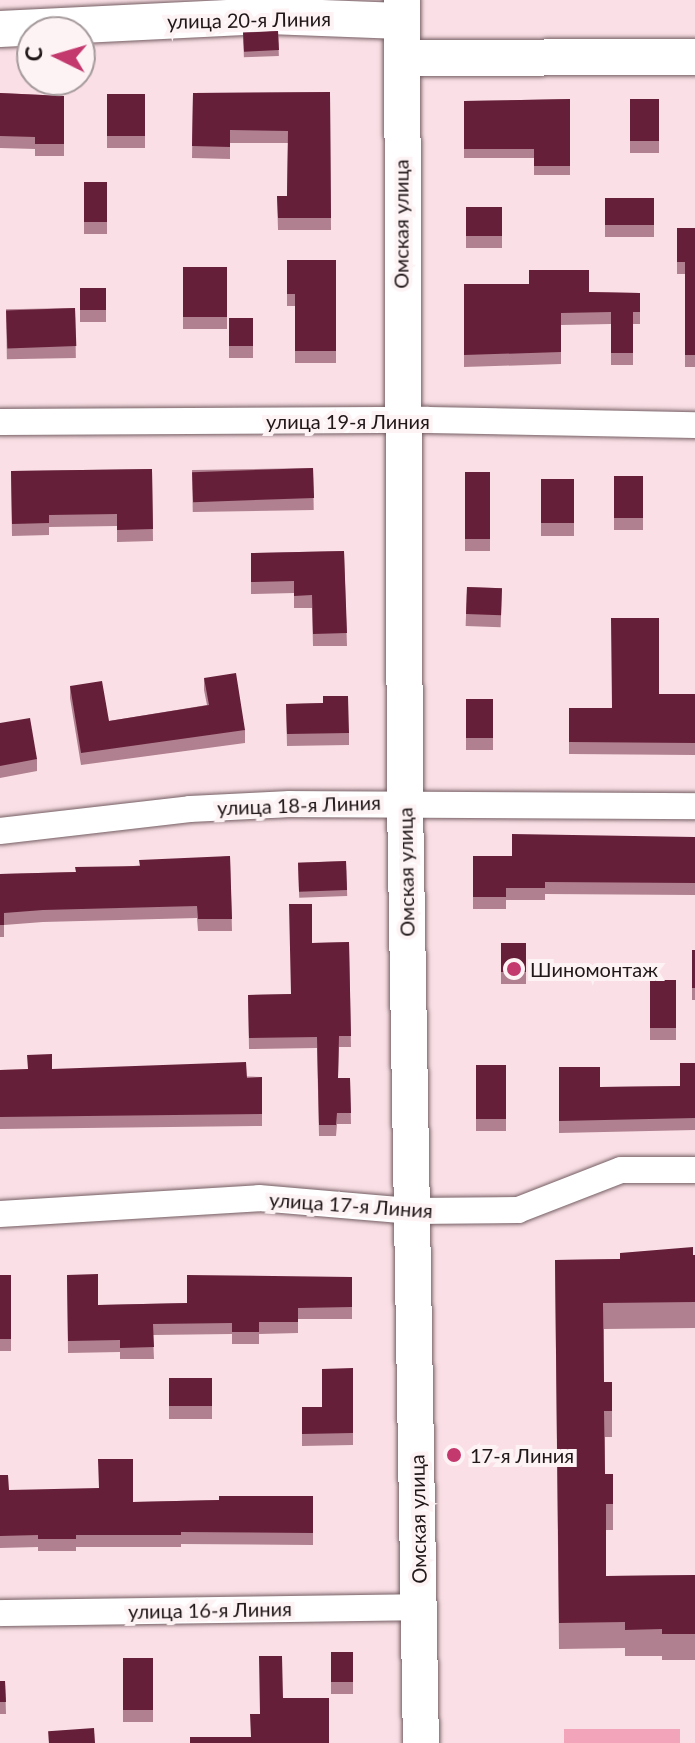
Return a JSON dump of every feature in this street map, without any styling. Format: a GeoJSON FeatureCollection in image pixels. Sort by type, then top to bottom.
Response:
{"type":"FeatureCollection","features":[{"type":"Feature","properties":{"kind":"main road","name":"улица 20-я Линия"},"geometry":{"type":"LineString","coordinates":[[0,29],[401,11]]}},
{"type":"Feature","properties":{"kind":"main road","name":"Омская улица"},"geometry":{"type":"LineString","coordinates":[[401,11],[405,802],[421,1743]]}},
{"type":"Feature","properties":{"kind":"main road"},"geometry":{"type":"LineString","coordinates":[[402,58],[695,57]]}},
{"type":"Feature","properties":{"kind":"street","name":"улица 19-я Линия"},"geometry":{"type":"LineString","coordinates":[[0,422],[401,420],[695,425]]}},
{"type":"Feature","properties":{"kind":"street","name":"улица 18-я Линия"},"geometry":{"type":"LineString","coordinates":[[0,831],[190,809],[405,802],[695,806]]}},
{"type":"Feature","properties":{"kind":"street","name":"улица 17-я Линия"},"geometry":{"type":"LineString","coordinates":[[0,1214],[259,1198],[412,1211],[518,1210],[621,1170],[695,1170]]}},
{"type":"Feature","properties":{"kind":"street","name":"улица 16-я Линия"},"geometry":{"type":"LineString","coordinates":[[0,1613],[419,1607]]}},
{"type":"Feature","properties":{"kind":"shaded area"},"geometry":{"type":"Polygon","coordinates":[[[564,1729],[680,1729],[680,1743],[564,1743],[564,1729]]]}},
{"type":"Feature","properties":{"kind":"building"},"geometry":{"type":"Polygon","coordinates":[[[278,31],[279,50],[244,52],[243,33],[278,31]]]}},
{"type":"Feature","properties":{"kind":"building"},"geometry":{"type":"Polygon","coordinates":[[[330,92],[331,218],[278,218],[277,196],[287,196],[288,131],[230,130],[230,147],[192,146],[193,93],[330,92]]]}},
{"type":"Feature","properties":{"kind":"building"},"geometry":{"type":"Polygon","coordinates":[[[0,93],[64,96],[64,144],[35,144],[35,137],[0,136],[0,93]]]}},
{"type":"Feature","properties":{"kind":"building"},"geometry":{"type":"Polygon","coordinates":[[[107,94],[145,94],[145,136],[107,136],[107,94]]]}},
{"type":"Feature","properties":{"kind":"building"},"geometry":{"type":"Polygon","coordinates":[[[570,99],[570,166],[534,166],[534,149],[464,149],[464,101],[570,99]]]}},
{"type":"Feature","properties":{"kind":"building"},"geometry":{"type":"Polygon","coordinates":[[[630,99],[659,99],[659,141],[630,141],[630,99]]]}},
{"type":"Feature","properties":{"kind":"building"},"geometry":{"type":"Polygon","coordinates":[[[84,182],[107,182],[107,222],[84,222],[84,182]]]}},
{"type":"Feature","properties":{"kind":"building"},"geometry":{"type":"Polygon","coordinates":[[[605,198],[654,198],[654,225],[605,225],[605,198]]]}},
{"type":"Feature","properties":{"kind":"building"},"geometry":{"type":"Polygon","coordinates":[[[466,207],[502,207],[502,236],[466,236],[466,207]]]}},
{"type":"Feature","properties":{"kind":"building"},"geometry":{"type":"Polygon","coordinates":[[[677,228],[695,228],[695,355],[685,355],[685,262],[677,262],[677,228]]]}},
{"type":"Feature","properties":{"kind":"building"},"geometry":{"type":"Polygon","coordinates":[[[287,260],[336,260],[336,351],[295,351],[295,294],[287,294],[287,260]]]}},
{"type":"Feature","properties":{"kind":"building"},"geometry":{"type":"Polygon","coordinates":[[[183,267],[227,267],[227,317],[183,317],[183,267]]]}},
{"type":"Feature","properties":{"kind":"building"},"geometry":{"type":"Polygon","coordinates":[[[529,270],[589,270],[589,292],[640,293],[640,312],[633,312],[633,353],[611,353],[611,312],[561,313],[561,352],[464,355],[464,284],[529,284],[529,270]]]}},
{"type":"Feature","properties":{"kind":"building"},"geometry":{"type":"Polygon","coordinates":[[[80,288],[106,288],[106,310],[80,310],[80,288]]]}},
{"type":"Feature","properties":{"kind":"building"},"geometry":{"type":"Polygon","coordinates":[[[75,308],[76,346],[7,348],[6,310],[75,308]]]}},
{"type":"Feature","properties":{"kind":"building"},"geometry":{"type":"Polygon","coordinates":[[[229,318],[253,318],[253,346],[229,346],[229,318]]]}},
{"type":"Feature","properties":{"kind":"building"},"geometry":{"type":"Polygon","coordinates":[[[313,468],[314,498],[193,502],[192,472],[313,468]]]}},
{"type":"Feature","properties":{"kind":"building"},"geometry":{"type":"Polygon","coordinates":[[[152,469],[153,529],[117,530],[117,514],[49,515],[49,523],[12,524],[11,471],[152,469]]]}},
{"type":"Feature","properties":{"kind":"building"},"geometry":{"type":"Polygon","coordinates":[[[465,472],[490,472],[490,539],[465,539],[465,472]]]}},
{"type":"Feature","properties":{"kind":"building"},"geometry":{"type":"Polygon","coordinates":[[[614,476],[643,476],[643,518],[614,518],[614,476]]]}},
{"type":"Feature","properties":{"kind":"building"},"geometry":{"type":"Polygon","coordinates":[[[541,479],[574,479],[574,523],[541,523],[541,479]]]}},
{"type":"Feature","properties":{"kind":"building"},"geometry":{"type":"Polygon","coordinates":[[[344,551],[347,633],[313,634],[312,595],[294,596],[294,581],[251,582],[251,553],[344,551]]]}},
{"type":"Feature","properties":{"kind":"building"},"geometry":{"type":"Polygon","coordinates":[[[467,587],[502,588],[501,615],[466,614],[467,587]]]}},
{"type":"Feature","properties":{"kind":"building"},"geometry":{"type":"Polygon","coordinates":[[[611,618],[659,618],[659,694],[695,694],[695,743],[569,742],[569,708],[612,708],[611,618]]]}},
{"type":"Feature","properties":{"kind":"building"},"geometry":{"type":"Polygon","coordinates":[[[236,673],[245,730],[81,753],[70,686],[102,681],[109,721],[209,705],[204,678],[236,673]]]}},
{"type":"Feature","properties":{"kind":"building"},"geometry":{"type":"Polygon","coordinates":[[[323,696],[348,696],[349,733],[287,734],[286,704],[323,703],[323,696]]]}},
{"type":"Feature","properties":{"kind":"building"},"geometry":{"type":"Polygon","coordinates":[[[466,699],[493,699],[493,738],[466,738],[466,699]]]}},
{"type":"Feature","properties":{"kind":"building"},"geometry":{"type":"Polygon","coordinates":[[[30,718],[37,759],[0,766],[0,723],[30,718]]]}},
{"type":"Feature","properties":{"kind":"building"},"geometry":{"type":"Polygon","coordinates":[[[512,834],[695,837],[695,883],[545,882],[545,888],[506,888],[506,897],[473,897],[473,856],[512,856],[512,834]]]}},
{"type":"Feature","properties":{"kind":"building"},"geometry":{"type":"Polygon","coordinates":[[[230,856],[232,919],[198,919],[197,906],[4,913],[4,925],[0,925],[0,874],[76,872],[75,867],[140,866],[139,860],[230,856]]]}},
{"type":"Feature","properties":{"kind":"building"},"geometry":{"type":"Polygon","coordinates":[[[346,861],[347,890],[299,892],[298,863],[346,861]]]}},
{"type":"Feature","properties":{"kind":"building"},"geometry":{"type":"Polygon","coordinates":[[[289,904],[312,904],[312,943],[349,942],[351,1036],[339,1036],[338,1078],[350,1078],[351,1113],[337,1113],[336,1125],[319,1125],[317,1037],[249,1038],[248,995],[291,994],[289,904]]]}},
{"type":"Feature","properties":{"kind":"building"},"geometry":{"type":"Polygon","coordinates":[[[501,943],[526,943],[526,972],[501,972],[501,943]]]}},
{"type":"Feature","properties":{"kind":"building"},"geometry":{"type":"Polygon","coordinates":[[[692,950],[695,950],[695,988],[692,988],[692,950]]]}},
{"type":"Feature","properties":{"kind":"building"},"geometry":{"type":"Polygon","coordinates":[[[650,980],[676,980],[676,1028],[650,1028],[650,980]]]}},
{"type":"Feature","properties":{"kind":"building"},"geometry":{"type":"Polygon","coordinates":[[[52,1054],[52,1069],[246,1062],[247,1078],[262,1077],[262,1114],[0,1117],[0,1070],[28,1069],[27,1055],[52,1054]]]}},
{"type":"Feature","properties":{"kind":"building"},"geometry":{"type":"Polygon","coordinates":[[[680,1063],[695,1063],[695,1118],[559,1121],[559,1067],[600,1067],[600,1087],[680,1086],[680,1063]]]}},
{"type":"Feature","properties":{"kind":"building"},"geometry":{"type":"Polygon","coordinates":[[[476,1065],[506,1065],[506,1119],[476,1119],[476,1065]]]}},
{"type":"Feature","properties":{"kind":"building"},"geometry":{"type":"Polygon","coordinates":[[[693,1247],[695,1302],[603,1303],[604,1382],[612,1382],[612,1411],[604,1411],[605,1474],[613,1474],[613,1504],[606,1504],[606,1576],[695,1575],[695,1634],[662,1634],[662,1629],[625,1630],[625,1622],[559,1623],[555,1260],[620,1259],[620,1253],[693,1247]]]}},
{"type":"Feature","properties":{"kind":"building"},"geometry":{"type":"Polygon","coordinates":[[[98,1274],[98,1305],[187,1303],[187,1275],[352,1277],[352,1307],[298,1308],[298,1322],[259,1322],[259,1332],[232,1332],[232,1323],[153,1324],[154,1347],[120,1348],[120,1340],[68,1341],[67,1275],[98,1274]]]}},
{"type":"Feature","properties":{"kind":"building"},"geometry":{"type":"Polygon","coordinates":[[[0,1275],[11,1275],[11,1339],[0,1339],[0,1275]]]}},
{"type":"Feature","properties":{"kind":"building"},"geometry":{"type":"Polygon","coordinates":[[[353,1368],[353,1433],[302,1434],[302,1407],[322,1407],[322,1369],[353,1368]]]}},
{"type":"Feature","properties":{"kind":"building"},"geometry":{"type":"Polygon","coordinates":[[[169,1378],[212,1378],[212,1406],[169,1406],[169,1378]]]}},
{"type":"Feature","properties":{"kind":"building"},"geometry":{"type":"Polygon","coordinates":[[[98,1459],[133,1459],[133,1502],[219,1500],[219,1496],[313,1496],[313,1533],[181,1532],[181,1535],[76,1535],[76,1539],[38,1539],[38,1535],[0,1536],[0,1475],[8,1475],[9,1490],[99,1488],[98,1459]]]}},
{"type":"Feature","properties":{"kind":"building"},"geometry":{"type":"Polygon","coordinates":[[[331,1652],[353,1652],[353,1682],[331,1682],[331,1652]]]}},
{"type":"Feature","properties":{"kind":"building"},"geometry":{"type":"Polygon","coordinates":[[[259,1656],[282,1656],[283,1698],[329,1698],[329,1743],[190,1743],[190,1737],[251,1737],[250,1714],[260,1714],[259,1656]]]}},
{"type":"Feature","properties":{"kind":"building"},"geometry":{"type":"Polygon","coordinates":[[[123,1658],[153,1658],[153,1710],[123,1710],[123,1658]]]}},
{"type":"Feature","properties":{"kind":"building"},"geometry":{"type":"Polygon","coordinates":[[[0,1681],[5,1681],[6,1702],[0,1702],[0,1681]]]}},
{"type":"Feature","properties":{"kind":"building"},"geometry":{"type":"Polygon","coordinates":[[[94,1728],[95,1743],[49,1743],[48,1731],[94,1728]]]}},
{"type":"Feature","properties":{"kind":"place","name":"Шиномонтаж"},"geometry":{"type":"Point","coordinates":[514,969]}},
{"type":"Feature","properties":{"kind":"place","name":"17-я Линия"},"geometry":{"type":"Point","coordinates":[454,1455]}}]}
